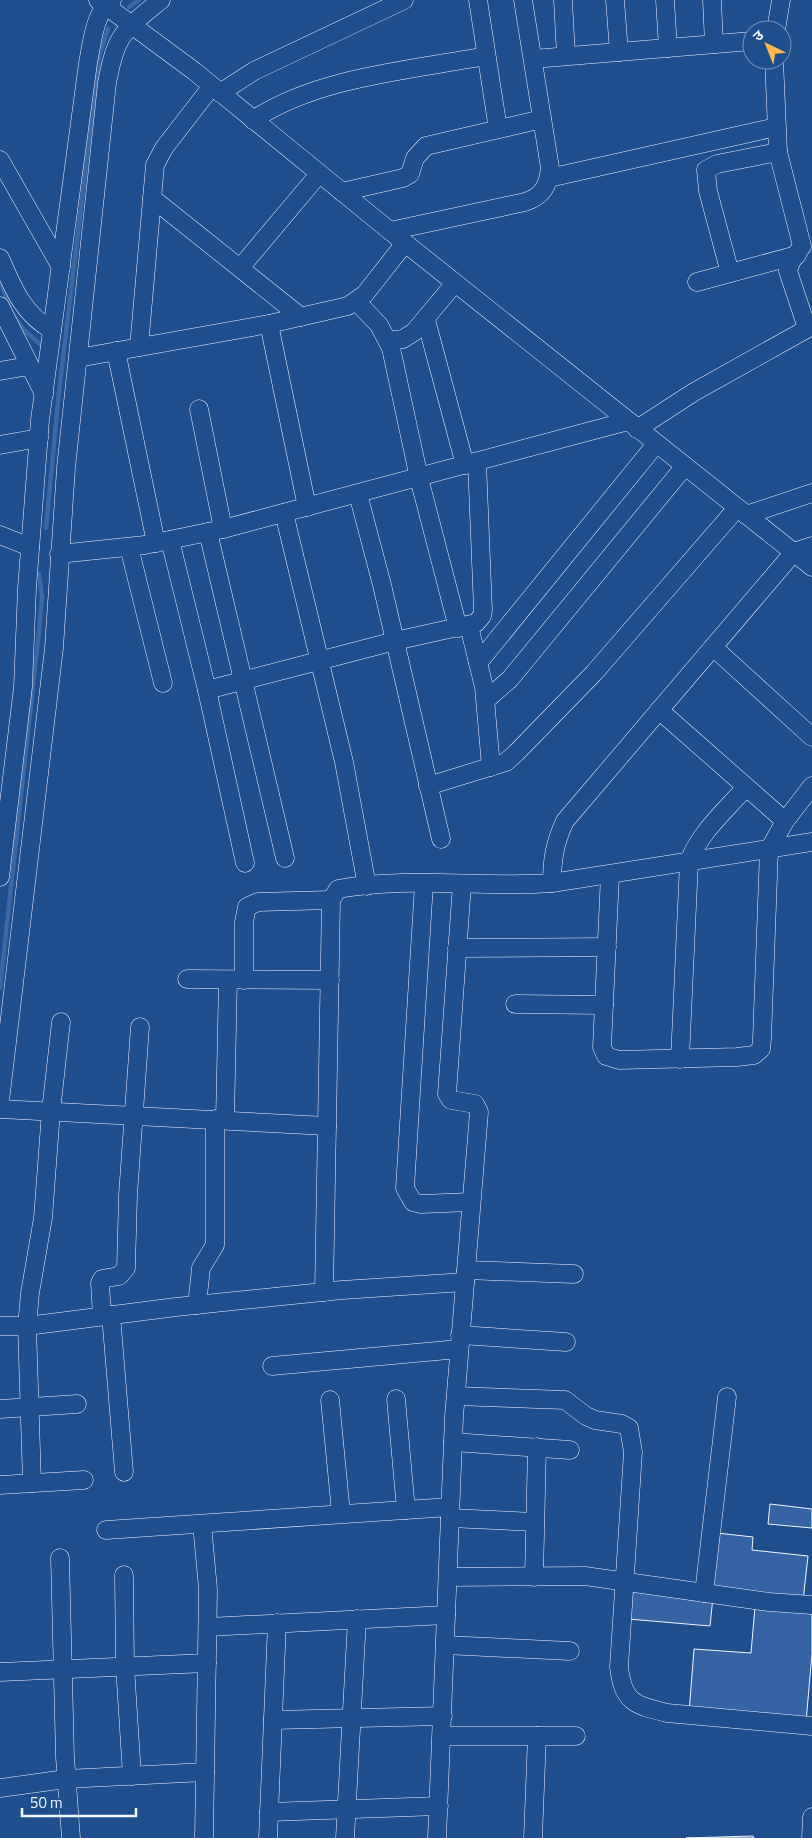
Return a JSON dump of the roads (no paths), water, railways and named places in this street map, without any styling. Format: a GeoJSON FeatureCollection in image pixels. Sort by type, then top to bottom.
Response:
{"type":"FeatureCollection","features":[{"type":"Feature","properties":{"kind":"street"},"geometry":{"type":"LineString","coordinates":[[0,1100],[54,648],[60,554],[78,358],[107,83],[113,53],[120,38],[130,25],[160,0]]}},
{"type":"Feature","properties":{"kind":"street"},"geometry":{"type":"LineString","coordinates":[[139,347],[152,198],[158,156],[216,89],[404,0]]}},
{"type":"Feature","properties":{"kind":"street"},"geometry":{"type":"LineString","coordinates":[[478,0],[498,129]]}},
{"type":"Feature","properties":{"kind":"street"},"geometry":{"type":"LineString","coordinates":[[390,231],[536,198],[547,186],[550,168],[523,0]]}},
{"type":"Feature","properties":{"kind":"street"},"geometry":{"type":"LineString","coordinates":[[563,0],[566,56]]}},
{"type":"Feature","properties":{"kind":"street"},"geometry":{"type":"LineString","coordinates":[[615,0],[619,52]]}},
{"type":"Feature","properties":{"kind":"street"},"geometry":{"type":"LineString","coordinates":[[665,0],[668,48]]}},
{"type":"Feature","properties":{"kind":"street"},"geometry":{"type":"LineString","coordinates":[[712,0],[714,44]]}},
{"type":"Feature","properties":{"kind":"street"},"geometry":{"type":"LineString","coordinates":[[778,20],[781,0]]}},
{"type":"Feature","properties":{"kind":"street"},"geometry":{"type":"LineString","coordinates":[[2,854],[23,687],[30,547],[44,394],[88,63],[95,28],[105,2],[130,25],[154,40],[216,89],[390,231],[812,567]]}},
{"type":"Feature","properties":{"kind":"street"},"geometry":{"type":"LineString","coordinates":[[533,59],[742,42]]}},
{"type":"Feature","properties":{"kind":"street"},"geometry":{"type":"LineString","coordinates":[[253,120],[273,106],[290,99],[357,80],[486,56]]}},
{"type":"Feature","properties":{"kind":"street"},"geometry":{"type":"LineString","coordinates":[[60,554],[163,542],[307,508],[471,464],[633,425],[810,327],[788,276],[788,266],[802,246],[778,152],[774,70]]}},
{"type":"Feature","properties":{"kind":"street"},"geometry":{"type":"LineString","coordinates":[[342,192],[403,178],[410,174],[415,158],[426,146],[542,118]]}},
{"type":"Feature","properties":{"kind":"street"},"geometry":{"type":"LineString","coordinates":[[548,178],[776,128]]}},
{"type":"Feature","properties":{"kind":"street"},"geometry":{"type":"LineString","coordinates":[[730,273],[708,191],[706,170],[717,164],[778,152]]}},
{"type":"Feature","properties":{"kind":"street"},"geometry":{"type":"LineString","coordinates":[[0,160],[61,267]]}},
{"type":"Feature","properties":{"kind":"street"},"geometry":{"type":"LineString","coordinates":[[240,268],[320,174]]}},
{"type":"Feature","properties":{"kind":"street"},"geometry":{"type":"LineString","coordinates":[[152,198],[301,317]]}},
{"type":"Feature","properties":{"kind":"street"},"geometry":{"type":"LineString","coordinates":[[78,358],[269,324],[348,306],[356,302],[405,242]]}},
{"type":"Feature","properties":{"kind":"street"},"geometry":{"type":"LineString","coordinates":[[697,282],[797,255]]}},
{"type":"Feature","properties":{"kind":"street"},"geometry":{"type":"LineString","coordinates":[[0,258],[22,305],[39,323],[52,330]]}},
{"type":"Feature","properties":{"kind":"street"},"geometry":{"type":"LineString","coordinates":[[388,341],[403,339],[414,332],[456,283]]}},
{"type":"Feature","properties":{"kind":"street"},"geometry":{"type":"LineString","coordinates":[[356,302],[379,325],[388,341],[397,371],[419,478],[463,627],[478,662],[486,700],[491,767]]}},
{"type":"Feature","properties":{"kind":"street"},"geometry":{"type":"LineString","coordinates":[[0,306],[44,394]]}},
{"type":"Feature","properties":{"kind":"street"},"geometry":{"type":"LineString","coordinates":[[207,690],[395,641],[463,627],[479,620],[483,610],[471,464],[426,320]]}},
{"type":"Feature","properties":{"kind":"street"},"geometry":{"type":"LineString","coordinates":[[269,324],[307,508]]}},
{"type":"Feature","properties":{"kind":"street"},"geometry":{"type":"LineString","coordinates":[[116,351],[163,542],[207,690],[245,863]]}},
{"type":"Feature","properties":{"kind":"street"},"geometry":{"type":"LineString","coordinates":[[0,371],[30,366]]}},
{"type":"Feature","properties":{"kind":"street"},"geometry":{"type":"LineString","coordinates":[[199,409],[215,530],[244,681],[285,858]]}},
{"type":"Feature","properties":{"kind":"street"},"geometry":{"type":"LineString","coordinates":[[0,445],[39,438]]}},
{"type":"Feature","properties":{"kind":"street"},"geometry":{"type":"LineString","coordinates":[[478,662],[656,444]]}},
{"type":"Feature","properties":{"kind":"street"},"geometry":{"type":"LineString","coordinates":[[486,700],[510,679],[685,466]]}},
{"type":"Feature","properties":{"kind":"street"},"geometry":{"type":"LineString","coordinates":[[428,786],[506,762],[529,742],[594,673],[742,511],[812,493]]}},
{"type":"Feature","properties":{"kind":"street"},"geometry":{"type":"LineString","coordinates":[[358,494],[395,641],[441,839]]}},
{"type":"Feature","properties":{"kind":"street"},"geometry":{"type":"LineString","coordinates":[[284,513],[350,790],[367,886]]}},
{"type":"Feature","properties":{"kind":"street"},"geometry":{"type":"LineString","coordinates":[[0,535],[30,547]]}},
{"type":"Feature","properties":{"kind":"street"},"geometry":{"type":"LineString","coordinates":[[552,883],[552,854],[556,840],[566,821],[794,552],[812,546]]}},
{"type":"Feature","properties":{"kind":"street"},"geometry":{"type":"LineString","coordinates":[[130,547],[163,683]]}},
{"type":"Feature","properties":{"kind":"street"},"geometry":{"type":"LineString","coordinates":[[713,647],[812,737]]}},
{"type":"Feature","properties":{"kind":"street"},"geometry":{"type":"LineString","coordinates":[[659,710],[785,820]]}},
{"type":"Feature","properties":{"kind":"street"},"geometry":{"type":"LineString","coordinates":[[610,875],[602,1047],[604,1053],[610,1058],[737,1057],[754,1055],[761,1049],[769,850],[785,820],[812,786]]}},
{"type":"Feature","properties":{"kind":"street"},"geometry":{"type":"LineString","coordinates":[[680,1058],[689,862],[693,851],[702,838],[746,787]]}},
{"type":"Feature","properties":{"kind":"street"},"geometry":{"type":"LineString","coordinates":[[324,1292],[331,900],[338,890],[367,886],[424,884],[512,886],[552,883],[812,842]]}},
{"type":"Feature","properties":{"kind":"street"},"geometry":{"type":"LineString","coordinates":[[424,884],[405,1188],[413,1202],[421,1204],[471,1202]]}},
{"type":"Feature","properties":{"kind":"street"},"geometry":{"type":"LineString","coordinates":[[437,1838],[453,1442],[479,1112],[475,1104],[451,1100],[447,1094],[462,884]]}},
{"type":"Feature","properties":{"kind":"street"},"geometry":{"type":"LineString","coordinates":[[198,1305],[201,1268],[215,1245],[220,1120],[236,980],[247,907],[258,902],[331,900]]}},
{"type":"Feature","properties":{"kind":"street"},"geometry":{"type":"LineString","coordinates":[[457,948],[607,947]]}},
{"type":"Feature","properties":{"kind":"street"},"geometry":{"type":"LineString","coordinates":[[187,979],[330,980]]}},
{"type":"Feature","properties":{"kind":"street"},"geometry":{"type":"LineString","coordinates":[[515,1004],[604,1005]]}},
{"type":"Feature","properties":{"kind":"street"},"geometry":{"type":"LineString","coordinates":[[32,1483],[28,1326],[30,1293],[43,1218],[51,1111],[61,1022]]}},
{"type":"Feature","properties":{"kind":"street"},"geometry":{"type":"LineString","coordinates":[[124,1472],[107,1315],[100,1283],[102,1279],[120,1276],[126,1268],[128,1195],[140,1027]]}},
{"type":"Feature","properties":{"kind":"street"},"geometry":{"type":"LineString","coordinates":[[0,1109],[328,1126]]}},
{"type":"Feature","properties":{"kind":"street"},"geometry":{"type":"LineString","coordinates":[[0,1326],[28,1326],[107,1315],[465,1276],[574,1274]]}},
{"type":"Feature","properties":{"kind":"street"},"geometry":{"type":"LineString","coordinates":[[272,1366],[460,1342],[566,1342]]}},
{"type":"Feature","properties":{"kind":"street"},"geometry":{"type":"LineString","coordinates":[[456,1396],[565,1400],[586,1416],[595,1420],[622,1424],[629,1428],[633,1452],[623,1580],[619,1667],[621,1686],[630,1699],[647,1708],[667,1713],[812,1726]]}},
{"type":"Feature","properties":{"kind":"street"},"geometry":{"type":"LineString","coordinates":[[704,1593],[727,1397]]}},
{"type":"Feature","properties":{"kind":"street"},"geometry":{"type":"LineString","coordinates":[[396,1399],[406,1510]]}},
{"type":"Feature","properties":{"kind":"street"},"geometry":{"type":"LineString","coordinates":[[330,1400],[341,1513]]}},
{"type":"Feature","properties":{"kind":"street"},"geometry":{"type":"LineString","coordinates":[[0,1409],[78,1404]]}},
{"type":"Feature","properties":{"kind":"street"},"geometry":{"type":"LineString","coordinates":[[453,1442],[570,1450]]}},
{"type":"Feature","properties":{"kind":"street"},"geometry":{"type":"LineString","coordinates":[[534,1577],[537,1448]]}},
{"type":"Feature","properties":{"kind":"street"},"geometry":{"type":"LineString","coordinates":[[0,1485],[84,1480]]}},
{"type":"Feature","properties":{"kind":"street"},"geometry":{"type":"LineString","coordinates":[[106,1530],[406,1510],[450,1512],[535,1522]]}},
{"type":"Feature","properties":{"kind":"street"},"geometry":{"type":"LineString","coordinates":[[202,1524],[207,1568],[208,1627],[204,1838]]}},
{"type":"Feature","properties":{"kind":"street"},"geometry":{"type":"LineString","coordinates":[[60,1558],[66,1779],[72,1838]]}},
{"type":"Feature","properties":{"kind":"street"},"geometry":{"type":"LineString","coordinates":[[124,1575],[125,1666],[132,1776]]}},
{"type":"Feature","properties":{"kind":"street"},"geometry":{"type":"LineString","coordinates":[[448,1577],[585,1576],[769,1602],[812,1605]]}},
{"type":"Feature","properties":{"kind":"street"},"geometry":{"type":"LineString","coordinates":[[208,1627],[446,1615]]}},
{"type":"Feature","properties":{"kind":"street"},"geometry":{"type":"LineString","coordinates":[[345,1838],[345,1810],[357,1619]]}},
{"type":"Feature","properties":{"kind":"street"},"geometry":{"type":"LineString","coordinates":[[268,1838],[277,1623]]}},
{"type":"Feature","properties":{"kind":"street"},"geometry":{"type":"LineString","coordinates":[[445,1646],[570,1651]]}},
{"type":"Feature","properties":{"kind":"street"},"geometry":{"type":"LineString","coordinates":[[0,1672],[207,1663]]}},
{"type":"Feature","properties":{"kind":"street"},"geometry":{"type":"LineString","coordinates":[[273,1720],[443,1716]]}},
{"type":"Feature","properties":{"kind":"street"},"geometry":{"type":"LineString","coordinates":[[442,1736],[576,1736]]}},
{"type":"Feature","properties":{"kind":"street"},"geometry":{"type":"LineString","coordinates":[[533,1838],[537,1736]]}},
{"type":"Feature","properties":{"kind":"street"},"geometry":{"type":"LineString","coordinates":[[0,1788],[66,1779],[205,1772]]}},
{"type":"Feature","properties":{"kind":"street"},"geometry":{"type":"LineString","coordinates":[[269,1812],[438,1806]]}},
{"type":"Feature","properties":{"kind":"street"},"geometry":{"type":"LineString","coordinates":[[811,1838],[812,1817]]}},
{"type":"Feature","properties":{"kind":"waterway"},"geometry":{"type":"LineString","coordinates":[[129,7],[139,0]]}},
{"type":"Feature","properties":{"kind":"waterway"},"geometry":{"type":"LineString","coordinates":[[46,528],[59,392],[99,56],[108,29]]}},
{"type":"Feature","properties":{"kind":"waterway"},"geometry":{"type":"LineString","coordinates":[[0,279],[9,306]]}},
{"type":"Feature","properties":{"kind":"waterway"},"geometry":{"type":"LineString","coordinates":[[13,315],[25,331],[40,344]]}},
{"type":"Feature","properties":{"kind":"waterway"},"geometry":{"type":"LineString","coordinates":[[0,988],[39,631],[42,597],[39,574]]}}]}
